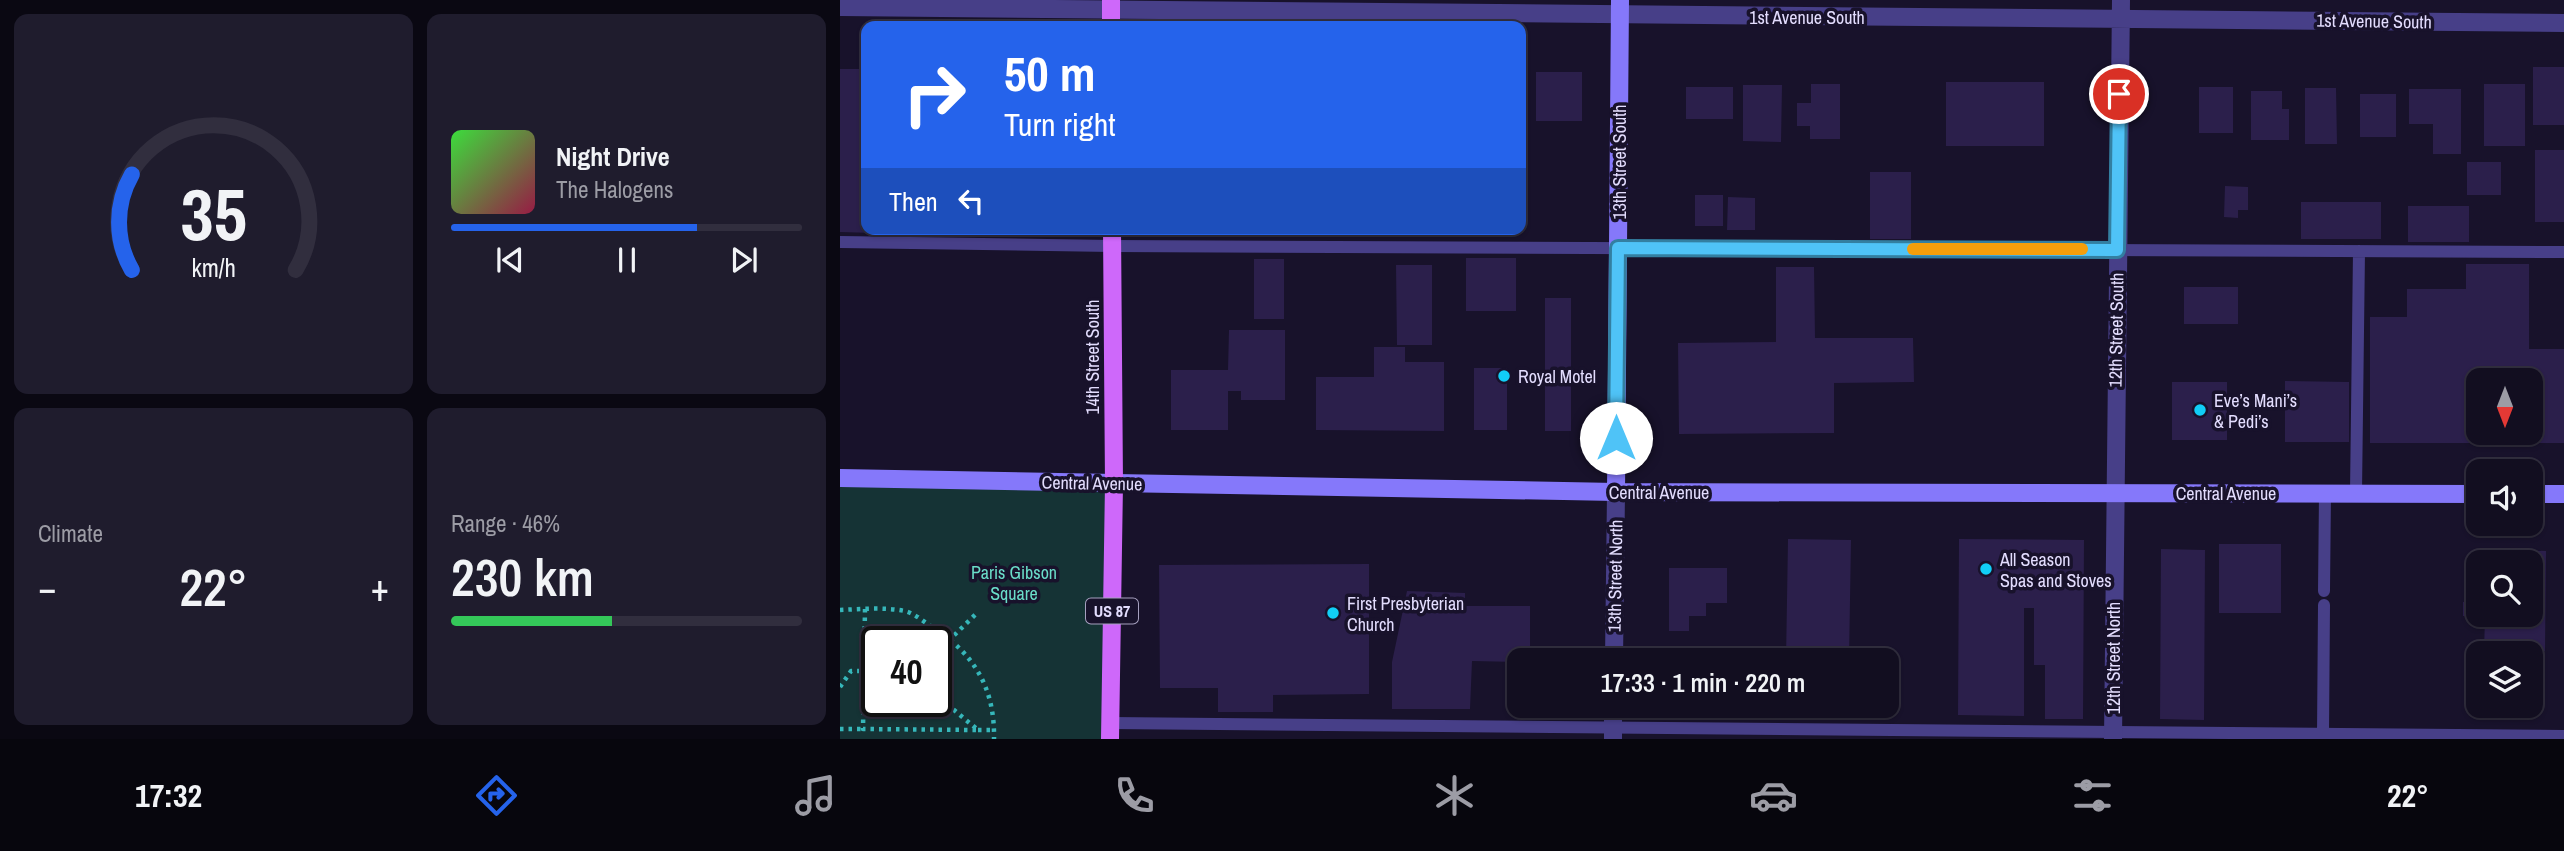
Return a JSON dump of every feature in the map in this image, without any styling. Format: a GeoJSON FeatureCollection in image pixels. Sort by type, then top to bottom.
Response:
{"type":"FeatureCollection","features":[{"type":"Feature","properties":{"kind":"main road","name":"14th Street South"},"geometry":{"type":"LineString","coordinates":[[1112,237],[1114,484]]}},
{"type":"Feature","properties":{"kind":"main road","name":"US 87"},"geometry":{"type":"LineString","coordinates":[[1110,731],[1114,484]]}},
{"type":"Feature","properties":{"kind":"street","name":"1st Avenue South"},"geometry":{"type":"LineString","coordinates":[[840,7],[1111,12],[1620,8],[2120,9],[2564,23]]}},
{"type":"Feature","properties":{"kind":"street","name":"13th Street South"},"geometry":{"type":"LineString","coordinates":[[1616,492],[1620,8]]}},
{"type":"Feature","properties":{"kind":"street","name":"12th Street South"},"geometry":{"type":"LineString","coordinates":[[2114,493],[2120,9]]}},
{"type":"Feature","properties":{"kind":"street","name":"Central Avenue"},"geometry":{"type":"LineString","coordinates":[[840,478],[1616,492],[2466,494]]}},
{"type":"Feature","properties":{"kind":"street","name":"13th Street North"},"geometry":{"type":"LineString","coordinates":[[1614,648],[1616,492]]}},
{"type":"Feature","properties":{"kind":"street","name":"12th Street North"},"geometry":{"type":"LineString","coordinates":[[2113,736],[2114,493]]}},
{"type":"Feature","properties":{"kind":"street"},"geometry":{"type":"LineString","coordinates":[[2543,494],[2564,495]]}},
{"type":"Feature","properties":{"kind":"lane"},"geometry":{"type":"LineString","coordinates":[[840,242],[1112,237],[1618,248],[2564,251]]}},
{"type":"Feature","properties":{"kind":"lane"},"geometry":{"type":"LineString","coordinates":[[2356,494],[2359,251]]}},
{"type":"Feature","properties":{"kind":"lane"},"geometry":{"type":"LineString","coordinates":[[2324,591],[2325,494]]}},
{"type":"Feature","properties":{"kind":"lane"},"geometry":{"type":"LineString","coordinates":[[2323,734],[2324,605]]}},
{"type":"Feature","properties":{"kind":"lane"},"geometry":{"type":"LineString","coordinates":[[1110,731],[2564,736]]}},
{"type":"Feature","properties":{"kind":"path"},"geometry":{"type":"LineString","coordinates":[[865,609],[865,626]]}},
{"type":"Feature","properties":{"kind":"path"},"geometry":{"type":"LineString","coordinates":[[840,610],[907,611],[931,626]]}},
{"type":"Feature","properties":{"kind":"path"},"geometry":{"type":"LineString","coordinates":[[952,636],[978,612]]}},
{"type":"Feature","properties":{"kind":"path"},"geometry":{"type":"LineString","coordinates":[[952,640],[975,664],[989,693],[993,739]]}},
{"type":"Feature","properties":{"kind":"path"},"geometry":{"type":"LineString","coordinates":[[840,687],[851,671],[861,671]]}},
{"type":"Feature","properties":{"kind":"path"},"geometry":{"type":"LineString","coordinates":[[952,708],[978,730]]}},
{"type":"Feature","properties":{"kind":"path"},"geometry":{"type":"LineString","coordinates":[[863,717],[863,729]]}},
{"type":"Feature","properties":{"kind":"path"},"geometry":{"type":"LineString","coordinates":[[840,729],[994,730]]}},
{"type":"Feature","properties":{"kind":"green space","name":"Paris Gibson Square"},"geometry":{"type":"Polygon","coordinates":[[[840,480],[1114,484],[1112,739],[840,739],[840,480]]]}},
{"type":"Feature","properties":{"kind":"building"},"geometry":{"type":"Polygon","coordinates":[[[2533,67],[2564,67],[2564,125],[2533,125],[2533,67]]]}},
{"type":"Feature","properties":{"kind":"building"},"geometry":{"type":"Polygon","coordinates":[[[840,69],[861,69],[861,233],[840,232],[840,69]]]}},
{"type":"Feature","properties":{"kind":"building"},"geometry":{"type":"Polygon","coordinates":[[[1536,72],[1582,72],[1582,121],[1536,121],[1536,72]]]}},
{"type":"Feature","properties":{"kind":"building"},"geometry":{"type":"Polygon","coordinates":[[[1946,82],[2044,82],[2044,146],[1946,146],[1946,82]]]}},
{"type":"Feature","properties":{"kind":"building"},"geometry":{"type":"Polygon","coordinates":[[[1811,84],[1840,84],[1840,139],[1810,139],[1810,126],[1797,126],[1797,103],[1811,103],[1811,84]]]}},
{"type":"Feature","properties":{"kind":"building"},"geometry":{"type":"Polygon","coordinates":[[[2484,84],[2525,84],[2525,146],[2484,146],[2484,84]]]}},
{"type":"Feature","properties":{"kind":"building"},"geometry":{"type":"Polygon","coordinates":[[[1743,85],[1782,85],[1781,142],[1743,141],[1743,85]]]}},
{"type":"Feature","properties":{"kind":"building"},"geometry":{"type":"Polygon","coordinates":[[[1686,87],[1733,87],[1733,119],[1686,119],[1686,87]]]}},
{"type":"Feature","properties":{"kind":"building"},"geometry":{"type":"Polygon","coordinates":[[[2199,87],[2233,87],[2233,133],[2199,133],[2199,87]]]}},
{"type":"Feature","properties":{"kind":"building"},"geometry":{"type":"Polygon","coordinates":[[[2305,88],[2336,88],[2337,144],[2305,144],[2305,88]]]}},
{"type":"Feature","properties":{"kind":"building"},"geometry":{"type":"Polygon","coordinates":[[[2409,89],[2461,89],[2461,154],[2433,154],[2433,124],[2409,124],[2409,89]]]}},
{"type":"Feature","properties":{"kind":"building"},"geometry":{"type":"Polygon","coordinates":[[[2251,91],[2282,91],[2282,109],[2289,109],[2289,140],[2251,140],[2251,91]]]}},
{"type":"Feature","properties":{"kind":"building"},"geometry":{"type":"Polygon","coordinates":[[[2360,94],[2396,94],[2396,137],[2360,137],[2360,94]]]}},
{"type":"Feature","properties":{"kind":"building"},"geometry":{"type":"Polygon","coordinates":[[[2535,150],[2564,150],[2564,222],[2535,222],[2535,150]]]}},
{"type":"Feature","properties":{"kind":"building"},"geometry":{"type":"Polygon","coordinates":[[[2467,162],[2501,162],[2501,195],[2467,195],[2467,162]]]}},
{"type":"Feature","properties":{"kind":"building"},"geometry":{"type":"Polygon","coordinates":[[[1870,172],[1911,172],[1911,239],[1870,239],[1870,172]]]}},
{"type":"Feature","properties":{"kind":"building"},"geometry":{"type":"Polygon","coordinates":[[[2225,186],[2248,187],[2248,210],[2238,210],[2238,218],[2224,217],[2225,186]]]}},
{"type":"Feature","properties":{"kind":"building"},"geometry":{"type":"Polygon","coordinates":[[[1695,195],[1723,195],[1723,226],[1695,226],[1695,195]]]}},
{"type":"Feature","properties":{"kind":"building"},"geometry":{"type":"Polygon","coordinates":[[[1728,197],[1755,198],[1755,230],[1727,230],[1728,197]]]}},
{"type":"Feature","properties":{"kind":"building"},"geometry":{"type":"Polygon","coordinates":[[[2301,202],[2381,202],[2381,239],[2301,239],[2301,202]]]}},
{"type":"Feature","properties":{"kind":"building"},"geometry":{"type":"Polygon","coordinates":[[[2408,206],[2469,206],[2469,242],[2408,242],[2408,206]]]}},
{"type":"Feature","properties":{"kind":"building"},"geometry":{"type":"Polygon","coordinates":[[[1466,258],[1516,258],[1516,311],[1466,311],[1466,258]]]}},
{"type":"Feature","properties":{"kind":"building"},"geometry":{"type":"Polygon","coordinates":[[[1254,259],[1284,259],[1284,319],[1254,319],[1254,259]]]}},
{"type":"Feature","properties":{"kind":"building"},"geometry":{"type":"Polygon","coordinates":[[[2466,264],[2529,264],[2529,349],[2564,349],[2564,443],[2543,443],[2543,368],[2466,368],[2466,443],[2370,443],[2370,317],[2407,317],[2407,289],[2466,289],[2466,264]]]}},
{"type":"Feature","properties":{"kind":"building"},"geometry":{"type":"Polygon","coordinates":[[[1396,265],[1432,265],[1432,345],[1397,345],[1396,265]]]}},
{"type":"Feature","properties":{"kind":"building"},"geometry":{"type":"Polygon","coordinates":[[[1776,267],[1814,267],[1815,338],[1913,338],[1914,382],[1834,383],[1834,433],[1679,434],[1678,343],[1776,342],[1776,267]]]}},
{"type":"Feature","properties":{"kind":"building"},"geometry":{"type":"Polygon","coordinates":[[[2184,287],[2238,287],[2238,324],[2184,324],[2184,287]]]}},
{"type":"Feature","properties":{"kind":"building"},"geometry":{"type":"Polygon","coordinates":[[[1545,298],[1571,298],[1571,431],[1545,431],[1545,298]]]}},
{"type":"Feature","properties":{"kind":"building"},"geometry":{"type":"Polygon","coordinates":[[[1229,330],[1285,330],[1285,400],[1241,400],[1241,391],[1228,391],[1228,430],[1171,430],[1171,370],[1228,370],[1229,330]]]}},
{"type":"Feature","properties":{"kind":"building"},"geometry":{"type":"Polygon","coordinates":[[[1374,347],[1405,347],[1405,362],[1444,362],[1444,431],[1316,430],[1316,377],[1374,377],[1374,347]]]}},
{"type":"Feature","properties":{"kind":"building"},"geometry":{"type":"Polygon","coordinates":[[[1474,368],[1507,368],[1507,430],[1474,430],[1474,368]]]}},
{"type":"Feature","properties":{"kind":"building"},"geometry":{"type":"Polygon","coordinates":[[[2285,381],[2349,382],[2349,442],[2285,442],[2285,381]]]}},
{"type":"Feature","properties":{"kind":"building"},"geometry":{"type":"Polygon","coordinates":[[[2172,382],[2227,382],[2227,440],[2172,440],[2172,382]]]}},
{"type":"Feature","properties":{"kind":"building"},"geometry":{"type":"Polygon","coordinates":[[[1788,539],[1851,540],[1849,648],[1786,648],[1788,539]]]}},
{"type":"Feature","properties":{"kind":"building"},"geometry":{"type":"Polygon","coordinates":[[[1959,539],[2084,540],[2083,719],[2045,719],[2045,665],[2034,665],[2034,608],[2024,608],[2024,716],[1958,715],[1959,539]]]}},
{"type":"Feature","properties":{"kind":"building"},"geometry":{"type":"Polygon","coordinates":[[[2219,544],[2281,544],[2281,613],[2219,613],[2219,544]]]}},
{"type":"Feature","properties":{"kind":"building"},"geometry":{"type":"Polygon","coordinates":[[[2161,549],[2205,550],[2204,720],[2160,719],[2161,549]]]}},
{"type":"Feature","properties":{"kind":"building"},"geometry":{"type":"Polygon","coordinates":[[[2543,551],[2546,551],[2545,651],[2543,641],[2484,641],[2485,627],[2543,627],[2543,551]]]}},
{"type":"Feature","properties":{"kind":"building"},"geometry":{"type":"Polygon","coordinates":[[[1369,564],[1369,694],[1273,695],[1273,712],[1218,712],[1218,688],[1160,688],[1159,565],[1369,564]]]}},
{"type":"Feature","properties":{"kind":"building"},"geometry":{"type":"Polygon","coordinates":[[[1669,568],[1727,568],[1727,603],[1706,603],[1706,616],[1689,616],[1689,631],[1669,631],[1669,568]]]}},
{"type":"Feature","properties":{"kind":"building"},"geometry":{"type":"Polygon","coordinates":[[[1407,591],[1465,593],[1465,606],[1530,606],[1530,648],[1507,648],[1507,662],[1472,661],[1470,709],[1392,709],[1392,662],[1407,591]]]}},
{"type":"Feature","properties":{"kind":"building"},"geometry":{"type":"Polygon","coordinates":[[[2463,602],[2466,602],[2466,616],[2463,616],[2463,602]]]}},
{"type":"Feature","properties":{"kind":"slow traffic"},"geometry":{"type":"LineString","coordinates":[[1913,249],[2082,249]]}},
{"type":"Feature","properties":{"kind":"place","name":"Royal Motel"},"geometry":{"type":"Point","coordinates":[1504,376]}},
{"type":"Feature","properties":{"kind":"place","name":"Eve’s Mani’s & Pedi’s"},"geometry":{"type":"Point","coordinates":[2200,410]}},
{"type":"Feature","properties":{"kind":"place","name":"All Season Spas and Stoves"},"geometry":{"type":"Point","coordinates":[1986,569]}},
{"type":"Feature","properties":{"kind":"place","name":"First Presbyterian Church"},"geometry":{"type":"Point","coordinates":[1333,613]}},
{"type":"Feature","properties":{"kind":"route"},"geometry":{"type":"LineString","coordinates":[[1616,438],[1618,248],[2117,250],[2119,94]]}}]}
